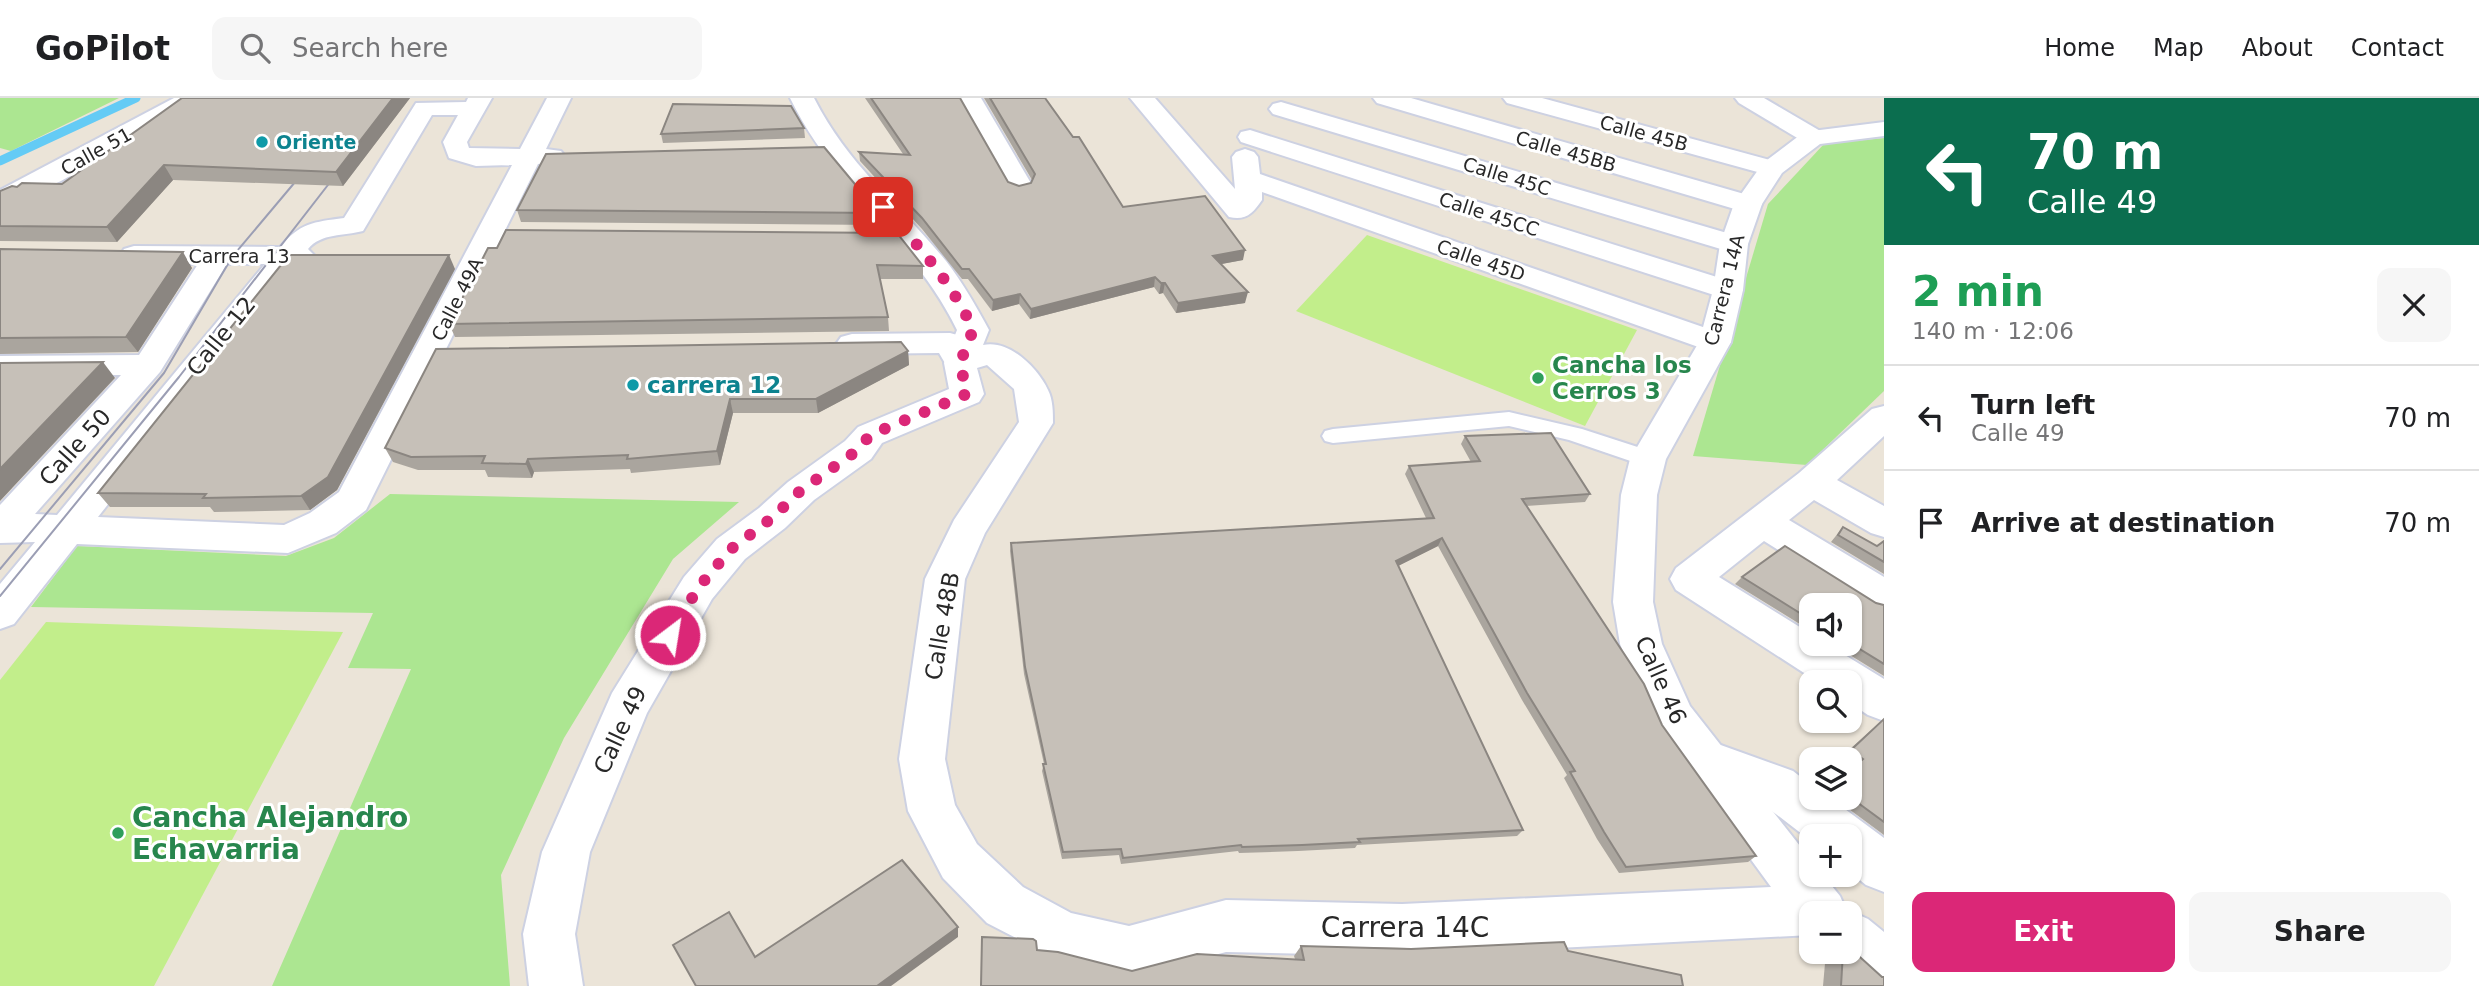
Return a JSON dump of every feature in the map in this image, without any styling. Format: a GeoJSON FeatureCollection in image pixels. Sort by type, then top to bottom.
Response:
{"type":"FeatureCollection","features":[{"type":"Feature","properties":{"kind":"street","name":"Calle 51"},"geometry":{"type":"LineString","coordinates":[[0,200],[52,175],[191,98]]}},
{"type":"Feature","properties":{"kind":"street","name":"Calle 49A"},"geometry":{"type":"LineString","coordinates":[[67,530],[288,539],[323,523],[353,500],[445,349],[484,245],[559,98]]}},
{"type":"Feature","properties":{"kind":"street","name":"Calle 49"},"geometry":{"type":"LineString","coordinates":[[556,986],[549,934],[566,852],[628,706],[698,588],[731,549],[772,518],[800,491],[858,450],[870,435],[967,394],[960,363],[973,330],[939,271],[910,236],[819,149],[802,98]]}},
{"type":"Feature","properties":{"kind":"street"},"geometry":{"type":"LineString","coordinates":[[969,98],[1019,185]]}},
{"type":"Feature","properties":{"kind":"street"},"geometry":{"type":"LineString","coordinates":[[1142,98],[1239,211],[1249,200],[1245,157],[1250,137],[1289,104]]}},
{"type":"Feature","properties":{"kind":"street","name":"Calle 45BB"},"geometry":{"type":"LineString","coordinates":[[1385,98],[1748,204]]}},
{"type":"Feature","properties":{"kind":"street","name":"Calle 45B"},"geometry":{"type":"LineString","coordinates":[[1516,98],[1772,168]]}},
{"type":"Feature","properties":{"kind":"street"},"geometry":{"type":"LineString","coordinates":[[1746,98],[1813,137]]}},
{"type":"Feature","properties":{"kind":"street"},"geometry":{"type":"LineString","coordinates":[[470,103],[455,142],[458,153],[476,158],[570,156]]}},
{"type":"Feature","properties":{"kind":"street","name":"Calle 12"},"geometry":{"type":"LineString","coordinates":[[0,613],[286,256],[308,233],[346,228],[358,221],[424,108],[470,103]]}},
{"type":"Feature","properties":{"kind":"street","name":"Calle 45C"},"geometry":{"type":"LineString","coordinates":[[1289,104],[1734,244]]}},
{"type":"Feature","properties":{"kind":"street","name":"Carrera 14A"},"geometry":{"type":"LineString","coordinates":[[1652,453],[1715,342],[1728,290],[1734,244],[1748,204],[1772,168],[1813,137],[1884,128]]}},
{"type":"Feature","properties":{"kind":"street","name":"Calle 45CC"},"geometry":{"type":"LineString","coordinates":[[1250,137],[1728,290]]}},
{"type":"Feature","properties":{"kind":"street","name":"Calle 45D"},"geometry":{"type":"LineString","coordinates":[[1246,178],[1715,342]]}},
{"type":"Feature","properties":{"kind":"street"},"geometry":{"type":"LineString","coordinates":[[869,236],[910,236]]}},
{"type":"Feature","properties":{"kind":"street","name":"Carrera 13"},"geometry":{"type":"LineString","coordinates":[[108,254],[327,256]]}},
{"type":"Feature","properties":{"kind":"street","name":"Calle 50"},"geometry":{"type":"LineString","coordinates":[[1,528],[149,365],[217,257]]}},
{"type":"Feature","properties":{"kind":"street"},"geometry":{"type":"LineString","coordinates":[[827,344],[950,343],[960,363]]}},
{"type":"Feature","properties":{"kind":"street","name":"Calle 48B"},"geometry":{"type":"LineString","coordinates":[[960,363],[991,353],[1013,366],[1029,383],[1037,402],[1036,423],[967,530],[946,579],[922,758],[932,811],[960,861],[1005,905]]}},
{"type":"Feature","properties":{"kind":"street"},"geometry":{"type":"LineString","coordinates":[[0,366],[149,365]]}},
{"type":"Feature","properties":{"kind":"street"},"geometry":{"type":"LineString","coordinates":[[1884,416],[1812,482],[1690,579],[1884,702]]}},
{"type":"Feature","properties":{"kind":"street","name":"Calle 46"},"geometry":{"type":"LineString","coordinates":[[1652,453],[1639,495],[1633,602],[1641,644],[1673,718],[1814,901]]}},
{"type":"Feature","properties":{"kind":"street"},"geometry":{"type":"LineString","coordinates":[[1812,482],[1884,523]]}},
{"type":"Feature","properties":{"kind":"street"},"geometry":{"type":"LineString","coordinates":[[1762,522],[1884,597]]}},
{"type":"Feature","properties":{"kind":"street"},"geometry":{"type":"LineString","coordinates":[[1,528],[67,530]]}},
{"type":"Feature","properties":{"kind":"street"},"geometry":{"type":"LineString","coordinates":[[1704,759],[1776,786],[1827,824]]}},
{"type":"Feature","properties":{"kind":"street"},"geometry":{"type":"LineString","coordinates":[[1862,851],[1884,868]]}},
{"type":"Feature","properties":{"kind":"street","name":"Carrera 14C"},"geometry":{"type":"LineString","coordinates":[[1005,905],[1064,937],[1129,952],[1226,926],[1402,930],[1577,923],[1799,920]]}},
{"type":"Feature","properties":{"kind":"street","name":"Calle 46"},"geometry":{"type":"LineString","coordinates":[[1862,948],[1884,966]]}},
{"type":"Feature","properties":{"kind":"lane"},"geometry":{"type":"LineString","coordinates":[[1333,436],[1509,419],[1534,422],[1652,453]]}},
{"type":"Feature","properties":{"kind":"green space"},"geometry":{"type":"Polygon","coordinates":[[[0,98],[119,98],[11,151],[0,148],[0,98]]]}},
{"type":"Feature","properties":{"kind":"green space"},"geometry":{"type":"Polygon","coordinates":[[[1884,138],[1884,391],[1807,465],[1693,456],[1768,204],[1824,144],[1884,138]]]}},
{"type":"Feature","properties":{"kind":"green space","name":"Cancha los Cerros 3"},"geometry":{"type":"Polygon","coordinates":[[[1367,235],[1637,330],[1585,426],[1296,311],[1367,235]]]}},
{"type":"Feature","properties":{"kind":"green space"},"geometry":{"type":"Polygon","coordinates":[[[390,494],[739,502],[673,559],[564,738],[501,875],[510,986],[272,986],[411,669],[348,668],[373,613],[31,607],[77,546],[286,556],[334,538],[390,494]]]}},
{"type":"Feature","properties":{"kind":"green space","name":"Cancha Alejandro Echavarria"},"geometry":{"type":"Polygon","coordinates":[[[46,622],[343,632],[154,986],[0,986],[0,680],[46,622]]]}},
{"type":"Feature","properties":{"kind":"building","name":"Oriente"},"geometry":{"type":"Polygon","coordinates":[[[182,98],[393,98],[336,172],[164,165],[107,227],[0,226],[0,191],[22,183],[62,184],[182,98]]]}},
{"type":"Feature","properties":{"kind":"building"},"geometry":{"type":"Polygon","coordinates":[[[871,98],[960,98],[1008,182],[1019,186],[1031,183],[1035,174],[990,98],[1045,98],[1073,137],[1079,137],[1123,207],[1205,196],[1245,250],[1213,256],[1248,292],[1178,303],[1165,283],[1155,277],[1031,309],[1020,294],[993,300],[969,269],[962,269],[922,218],[859,152],[910,155],[871,98]]]}},
{"type":"Feature","properties":{"kind":"building"},"geometry":{"type":"Polygon","coordinates":[[[673,104],[791,106],[804,128],[661,134],[673,104]]]}},
{"type":"Feature","properties":{"kind":"building"},"geometry":{"type":"Polygon","coordinates":[[[824,147],[879,213],[517,210],[546,154],[824,147]]]}},
{"type":"Feature","properties":{"kind":"building"},"geometry":{"type":"Polygon","coordinates":[[[506,230],[897,233],[923,266],[877,265],[888,317],[449,324],[488,248],[497,248],[506,230]]]}},
{"type":"Feature","properties":{"kind":"building"},"geometry":{"type":"Polygon","coordinates":[[[0,249],[183,252],[126,337],[0,338],[0,249]]]}},
{"type":"Feature","properties":{"kind":"building"},"geometry":{"type":"Polygon","coordinates":[[[289,255],[449,255],[328,477],[301,496],[203,498],[206,494],[98,493],[289,255]]]}},
{"type":"Feature","properties":{"kind":"building"},"geometry":{"type":"Polygon","coordinates":[[[901,342],[908,351],[816,399],[730,399],[717,451],[627,459],[628,455],[528,459],[526,464],[482,463],[485,456],[411,457],[385,448],[436,349],[901,342]]]}},
{"type":"Feature","properties":{"kind":"building"},"geometry":{"type":"Polygon","coordinates":[[[103,362],[0,469],[0,363],[103,362]]]}},
{"type":"Feature","properties":{"kind":"building"},"geometry":{"type":"Polygon","coordinates":[[[1551,433],[1590,494],[1522,499],[1644,684],[1662,725],[1756,856],[1626,867],[1570,772],[1575,771],[1527,693],[1442,538],[1396,561],[1523,830],[1358,839],[1360,842],[1241,845],[1123,858],[1121,849],[1063,852],[1025,667],[1011,543],[1434,518],[1409,466],[1480,461],[1465,436],[1551,433]]]}},
{"type":"Feature","properties":{"kind":"building"},"geometry":{"type":"Polygon","coordinates":[[[1843,527],[1877,546],[1884,541],[1884,562],[1838,535],[1843,527]]]}},
{"type":"Feature","properties":{"kind":"building"},"geometry":{"type":"Polygon","coordinates":[[[1785,546],[1860,593],[1799,593],[1799,613],[1742,577],[1785,546]]]}},
{"type":"Feature","properties":{"kind":"building"},"geometry":{"type":"Polygon","coordinates":[[[1862,594],[1884,605],[1884,664],[1862,650],[1862,594]]]}},
{"type":"Feature","properties":{"kind":"building"},"geometry":{"type":"Polygon","coordinates":[[[1884,719],[1884,822],[1862,806],[1862,747],[1854,747],[1884,719]]]}},
{"type":"Feature","properties":{"kind":"building"},"geometry":{"type":"Polygon","coordinates":[[[902,860],[958,927],[877,986],[696,986],[673,945],[729,912],[755,957],[902,860]]]}},
{"type":"Feature","properties":{"kind":"building"},"geometry":{"type":"Polygon","coordinates":[[[982,937],[1033,939],[1036,941],[1037,950],[1058,952],[1132,971],[1197,954],[1304,960],[1301,946],[1411,949],[1564,942],[1568,951],[1681,975],[1683,986],[981,986],[982,937]]]}},
{"type":"Feature","properties":{"kind":"building"},"geometry":{"type":"Polygon","coordinates":[[[1862,959],[1884,977],[1884,986],[1841,986],[1842,964],[1862,964],[1862,959]]]}},
{"type":"Feature","properties":{"kind":"waterway"},"geometry":{"type":"LineString","coordinates":[[0,161],[136,98]]}},
{"type":"Feature","properties":{"kind":"tram line"},"geometry":{"type":"LineString","coordinates":[[0,569],[164,373],[232,257],[306,169]]}},
{"type":"Feature","properties":{"kind":"tram line"},"geometry":{"type":"LineString","coordinates":[[0,596],[179,377],[338,172]]}},
{"type":"Feature","properties":{"kind":"place","name":"Oriente"},"geometry":{"type":"Point","coordinates":[262,142]}},
{"type":"Feature","properties":{"kind":"place","name":"Cancha los Cerros 3"},"geometry":{"type":"Point","coordinates":[1538,378]}},
{"type":"Feature","properties":{"kind":"place","name":"carrera 12"},"geometry":{"type":"Point","coordinates":[633,385]}},
{"type":"Feature","properties":{"kind":"place","name":"Cancha Alejandro Echavarria"},"geometry":{"type":"Point","coordinates":[118,833]}},
{"type":"Feature","properties":{"kind":"route"},"geometry":{"type":"LineString","coordinates":[[670,635],[698,588],[731,549],[772,518],[800,491],[858,450],[870,435],[967,394],[960,363],[973,330],[968,317],[939,271],[883,207]]}}]}
